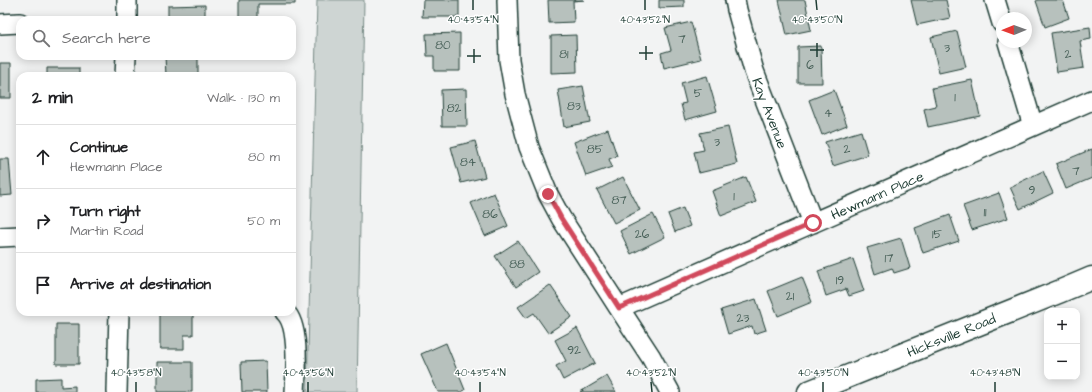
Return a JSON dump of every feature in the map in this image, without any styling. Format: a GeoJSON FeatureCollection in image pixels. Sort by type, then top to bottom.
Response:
{"type":"FeatureCollection","features":[{"type":"Feature","properties":{"kind":"main road","name":"Hicksville Road"},"geometry":{"type":"LineString","coordinates":[[809,392],[1092,278]]}},
{"type":"Feature","properties":{"kind":"street"},"geometry":{"type":"LineString","coordinates":[[127,0],[127,16]]}},
{"type":"Feature","properties":{"kind":"street"},"geometry":{"type":"LineString","coordinates":[[507,0],[510,67],[515,94],[533,158],[548,194],[561,218],[651,357],[670,392]]}},
{"type":"Feature","properties":{"kind":"street","name":"Kay Avenue"},"geometry":{"type":"LineString","coordinates":[[735,0],[754,71],[813,223]]}},
{"type":"Feature","properties":{"kind":"street"},"geometry":{"type":"LineString","coordinates":[[995,0],[999,12]]}},
{"type":"Feature","properties":{"kind":"street"},"geometry":{"type":"LineString","coordinates":[[0,24],[16,23]]}},
{"type":"Feature","properties":{"kind":"street"},"geometry":{"type":"LineString","coordinates":[[1010,48],[1033,126]]}},
{"type":"Feature","properties":{"kind":"street"},"geometry":{"type":"LineString","coordinates":[[125,72],[126,60]]}},
{"type":"Feature","properties":{"kind":"street","name":"Hewmann Place"},"geometry":{"type":"LineString","coordinates":[[619,308],[1092,100]]}},
{"type":"Feature","properties":{"kind":"street"},"geometry":{"type":"LineString","coordinates":[[0,237],[16,236]]}},
{"type":"Feature","properties":{"kind":"street"},"geometry":{"type":"LineString","coordinates":[[118,392],[119,316]]}},
{"type":"Feature","properties":{"kind":"street"},"geometry":{"type":"LineString","coordinates":[[289,316],[295,337],[295,392]]}},
{"type":"Feature","properties":{"kind":"shaded area"},"geometry":{"type":"Polygon","coordinates":[[[317,0],[364,0],[357,392],[307,392],[317,0]]]}},
{"type":"Feature","properties":{"kind":"building"},"geometry":{"type":"Polygon","coordinates":[[[239,0],[295,0],[295,4],[258,4],[258,16],[239,16],[239,0]]]}},
{"type":"Feature","properties":{"kind":"building"},"geometry":{"type":"Polygon","coordinates":[[[423,0],[459,0],[459,17],[422,17],[423,0]]]}},
{"type":"Feature","properties":{"kind":"building"},"geometry":{"type":"Polygon","coordinates":[[[548,0],[584,0],[573,1],[574,22],[549,23],[548,0]]]}},
{"type":"Feature","properties":{"kind":"building"},"geometry":{"type":"Polygon","coordinates":[[[659,0],[684,0],[684,7],[659,8],[659,0]]]}},
{"type":"Feature","properties":{"kind":"building"},"geometry":{"type":"Polygon","coordinates":[[[779,0],[805,0],[811,30],[787,35],[779,0]]]}},
{"type":"Feature","properties":{"kind":"building"},"geometry":{"type":"Polygon","coordinates":[[[911,0],[946,0],[950,18],[917,25],[911,0]]]}},
{"type":"Feature","properties":{"kind":"building"},"geometry":{"type":"Polygon","coordinates":[[[1063,0],[1069,18],[1045,27],[1036,1],[1063,0]]]}},
{"type":"Feature","properties":{"kind":"building"},"geometry":{"type":"Polygon","coordinates":[[[205,5],[205,16],[168,16],[168,6],[205,5]]]}},
{"type":"Feature","properties":{"kind":"building"},"geometry":{"type":"Polygon","coordinates":[[[691,22],[701,59],[664,68],[661,53],[671,50],[665,28],[691,22]]]}},
{"type":"Feature","properties":{"kind":"building"},"geometry":{"type":"Polygon","coordinates":[[[1090,27],[1091,39],[1080,41],[1084,68],[1057,72],[1051,33],[1090,27]]]}},
{"type":"Feature","properties":{"kind":"building"},"geometry":{"type":"Polygon","coordinates":[[[957,31],[966,67],[939,73],[931,37],[957,31]]]}},
{"type":"Feature","properties":{"kind":"building"},"geometry":{"type":"Polygon","coordinates":[[[460,33],[460,71],[434,71],[434,56],[427,56],[426,34],[460,33]]]}},
{"type":"Feature","properties":{"kind":"building"},"geometry":{"type":"Polygon","coordinates":[[[576,35],[577,72],[551,73],[551,36],[576,35]]]}},
{"type":"Feature","properties":{"kind":"building"},"geometry":{"type":"Polygon","coordinates":[[[821,46],[822,83],[798,83],[798,47],[821,46]]]}},
{"type":"Feature","properties":{"kind":"building"},"geometry":{"type":"Polygon","coordinates":[[[165,60],[198,60],[198,72],[166,72],[165,60]]]}},
{"type":"Feature","properties":{"kind":"building"},"geometry":{"type":"Polygon","coordinates":[[[0,63],[11,63],[11,98],[0,98],[0,63]]]}},
{"type":"Feature","properties":{"kind":"building"},"geometry":{"type":"Polygon","coordinates":[[[47,68],[79,68],[79,72],[47,72],[47,68]]]}},
{"type":"Feature","properties":{"kind":"building"},"geometry":{"type":"Polygon","coordinates":[[[707,76],[717,111],[685,120],[681,104],[686,103],[681,83],[707,76]]]}},
{"type":"Feature","properties":{"kind":"building"},"geometry":{"type":"Polygon","coordinates":[[[972,80],[980,116],[928,127],[924,109],[936,106],[932,88],[972,80]]]}},
{"type":"Feature","properties":{"kind":"building"},"geometry":{"type":"Polygon","coordinates":[[[583,86],[590,122],[564,127],[558,90],[583,86]]]}},
{"type":"Feature","properties":{"kind":"building"},"geometry":{"type":"Polygon","coordinates":[[[466,89],[467,126],[442,126],[441,90],[466,89]]]}},
{"type":"Feature","properties":{"kind":"building"},"geometry":{"type":"Polygon","coordinates":[[[834,90],[847,125],[822,135],[809,100],[834,90]]]}},
{"type":"Feature","properties":{"kind":"building"},"geometry":{"type":"Polygon","coordinates":[[[728,127],[737,164],[699,173],[694,152],[704,150],[700,133],[728,127]]]}},
{"type":"Feature","properties":{"kind":"building"},"geometry":{"type":"Polygon","coordinates":[[[608,129],[617,156],[609,159],[612,167],[586,176],[574,142],[608,129]]]}},
{"type":"Feature","properties":{"kind":"building"},"geometry":{"type":"Polygon","coordinates":[[[861,131],[868,155],[833,166],[825,142],[861,131]]]}},
{"type":"Feature","properties":{"kind":"building"},"geometry":{"type":"Polygon","coordinates":[[[475,141],[485,177],[461,183],[451,147],[475,141]]]}},
{"type":"Feature","properties":{"kind":"building"},"geometry":{"type":"Polygon","coordinates":[[[1092,149],[1092,178],[1066,189],[1056,164],[1092,149]]]}},
{"type":"Feature","properties":{"kind":"building"},"geometry":{"type":"Polygon","coordinates":[[[0,159],[9,159],[12,195],[0,196],[0,159]]]}},
{"type":"Feature","properties":{"kind":"building"},"geometry":{"type":"Polygon","coordinates":[[[1043,171],[1053,193],[1020,209],[1010,187],[1043,171]]]}},
{"type":"Feature","properties":{"kind":"building"},"geometry":{"type":"Polygon","coordinates":[[[623,177],[640,210],[614,223],[597,190],[623,177]]]}},
{"type":"Feature","properties":{"kind":"building"},"geometry":{"type":"Polygon","coordinates":[[[746,177],[756,202],[721,216],[712,191],[746,177]]]}},
{"type":"Feature","properties":{"kind":"building"},"geometry":{"type":"Polygon","coordinates":[[[494,193],[508,226],[485,236],[471,203],[494,193]]]}},
{"type":"Feature","properties":{"kind":"building"},"geometry":{"type":"Polygon","coordinates":[[[999,193],[1008,218],[972,230],[963,206],[999,193]]]}},
{"type":"Feature","properties":{"kind":"building"},"geometry":{"type":"Polygon","coordinates":[[[683,208],[690,226],[675,232],[668,214],[683,208]]]}},
{"type":"Feature","properties":{"kind":"building"},"geometry":{"type":"Polygon","coordinates":[[[653,214],[665,237],[631,254],[620,231],[653,214]]]}},
{"type":"Feature","properties":{"kind":"building"},"geometry":{"type":"Polygon","coordinates":[[[950,215],[959,241],[923,253],[915,228],[950,215]]]}},
{"type":"Feature","properties":{"kind":"building"},"geometry":{"type":"Polygon","coordinates":[[[901,238],[910,268],[894,273],[892,268],[875,274],[867,248],[901,238]]]}},
{"type":"Feature","properties":{"kind":"building"},"geometry":{"type":"Polygon","coordinates":[[[518,241],[538,272],[516,287],[495,256],[518,241]]]}},
{"type":"Feature","properties":{"kind":"building"},"geometry":{"type":"Polygon","coordinates":[[[853,259],[864,291],[849,296],[846,289],[826,296],[818,271],[853,259]]]}},
{"type":"Feature","properties":{"kind":"building"},"geometry":{"type":"Polygon","coordinates":[[[802,277],[812,302],[778,316],[768,291],[802,277]]]}},
{"type":"Feature","properties":{"kind":"building"},"geometry":{"type":"Polygon","coordinates":[[[550,285],[572,317],[548,333],[534,313],[526,318],[518,307],[550,285]]]}},
{"type":"Feature","properties":{"kind":"building"},"geometry":{"type":"Polygon","coordinates":[[[756,299],[766,330],[754,334],[752,326],[728,334],[721,310],[756,299]]]}},
{"type":"Feature","properties":{"kind":"building"},"geometry":{"type":"Polygon","coordinates":[[[160,316],[193,316],[193,335],[184,335],[184,349],[160,349],[160,316]]]}},
{"type":"Feature","properties":{"kind":"building"},"geometry":{"type":"Polygon","coordinates":[[[56,324],[79,324],[79,364],[56,364],[56,324]]]}},
{"type":"Feature","properties":{"kind":"building"},"geometry":{"type":"Polygon","coordinates":[[[577,328],[595,363],[563,380],[556,366],[566,361],[555,340],[577,328]]]}},
{"type":"Feature","properties":{"kind":"building"},"geometry":{"type":"Polygon","coordinates":[[[446,343],[465,390],[461,392],[438,392],[421,354],[446,343]]]}},
{"type":"Feature","properties":{"kind":"building"},"geometry":{"type":"Polygon","coordinates":[[[266,361],[267,392],[242,392],[241,362],[266,361]]]}},
{"type":"Feature","properties":{"kind":"building"},"geometry":{"type":"Polygon","coordinates":[[[157,362],[192,362],[192,392],[157,392],[157,362]]]}},
{"type":"Feature","properties":{"kind":"building"},"geometry":{"type":"Polygon","coordinates":[[[607,376],[616,392],[580,392],[607,376]]]}},
{"type":"Feature","properties":{"kind":"building"},"geometry":{"type":"Polygon","coordinates":[[[61,378],[61,387],[75,386],[75,392],[36,392],[36,379],[61,378]]]}},
{"type":"Feature","properties":{"kind":"route"},"geometry":{"type":"LineString","coordinates":[[548,194],[561,218],[619,308],[813,223]]}}]}
